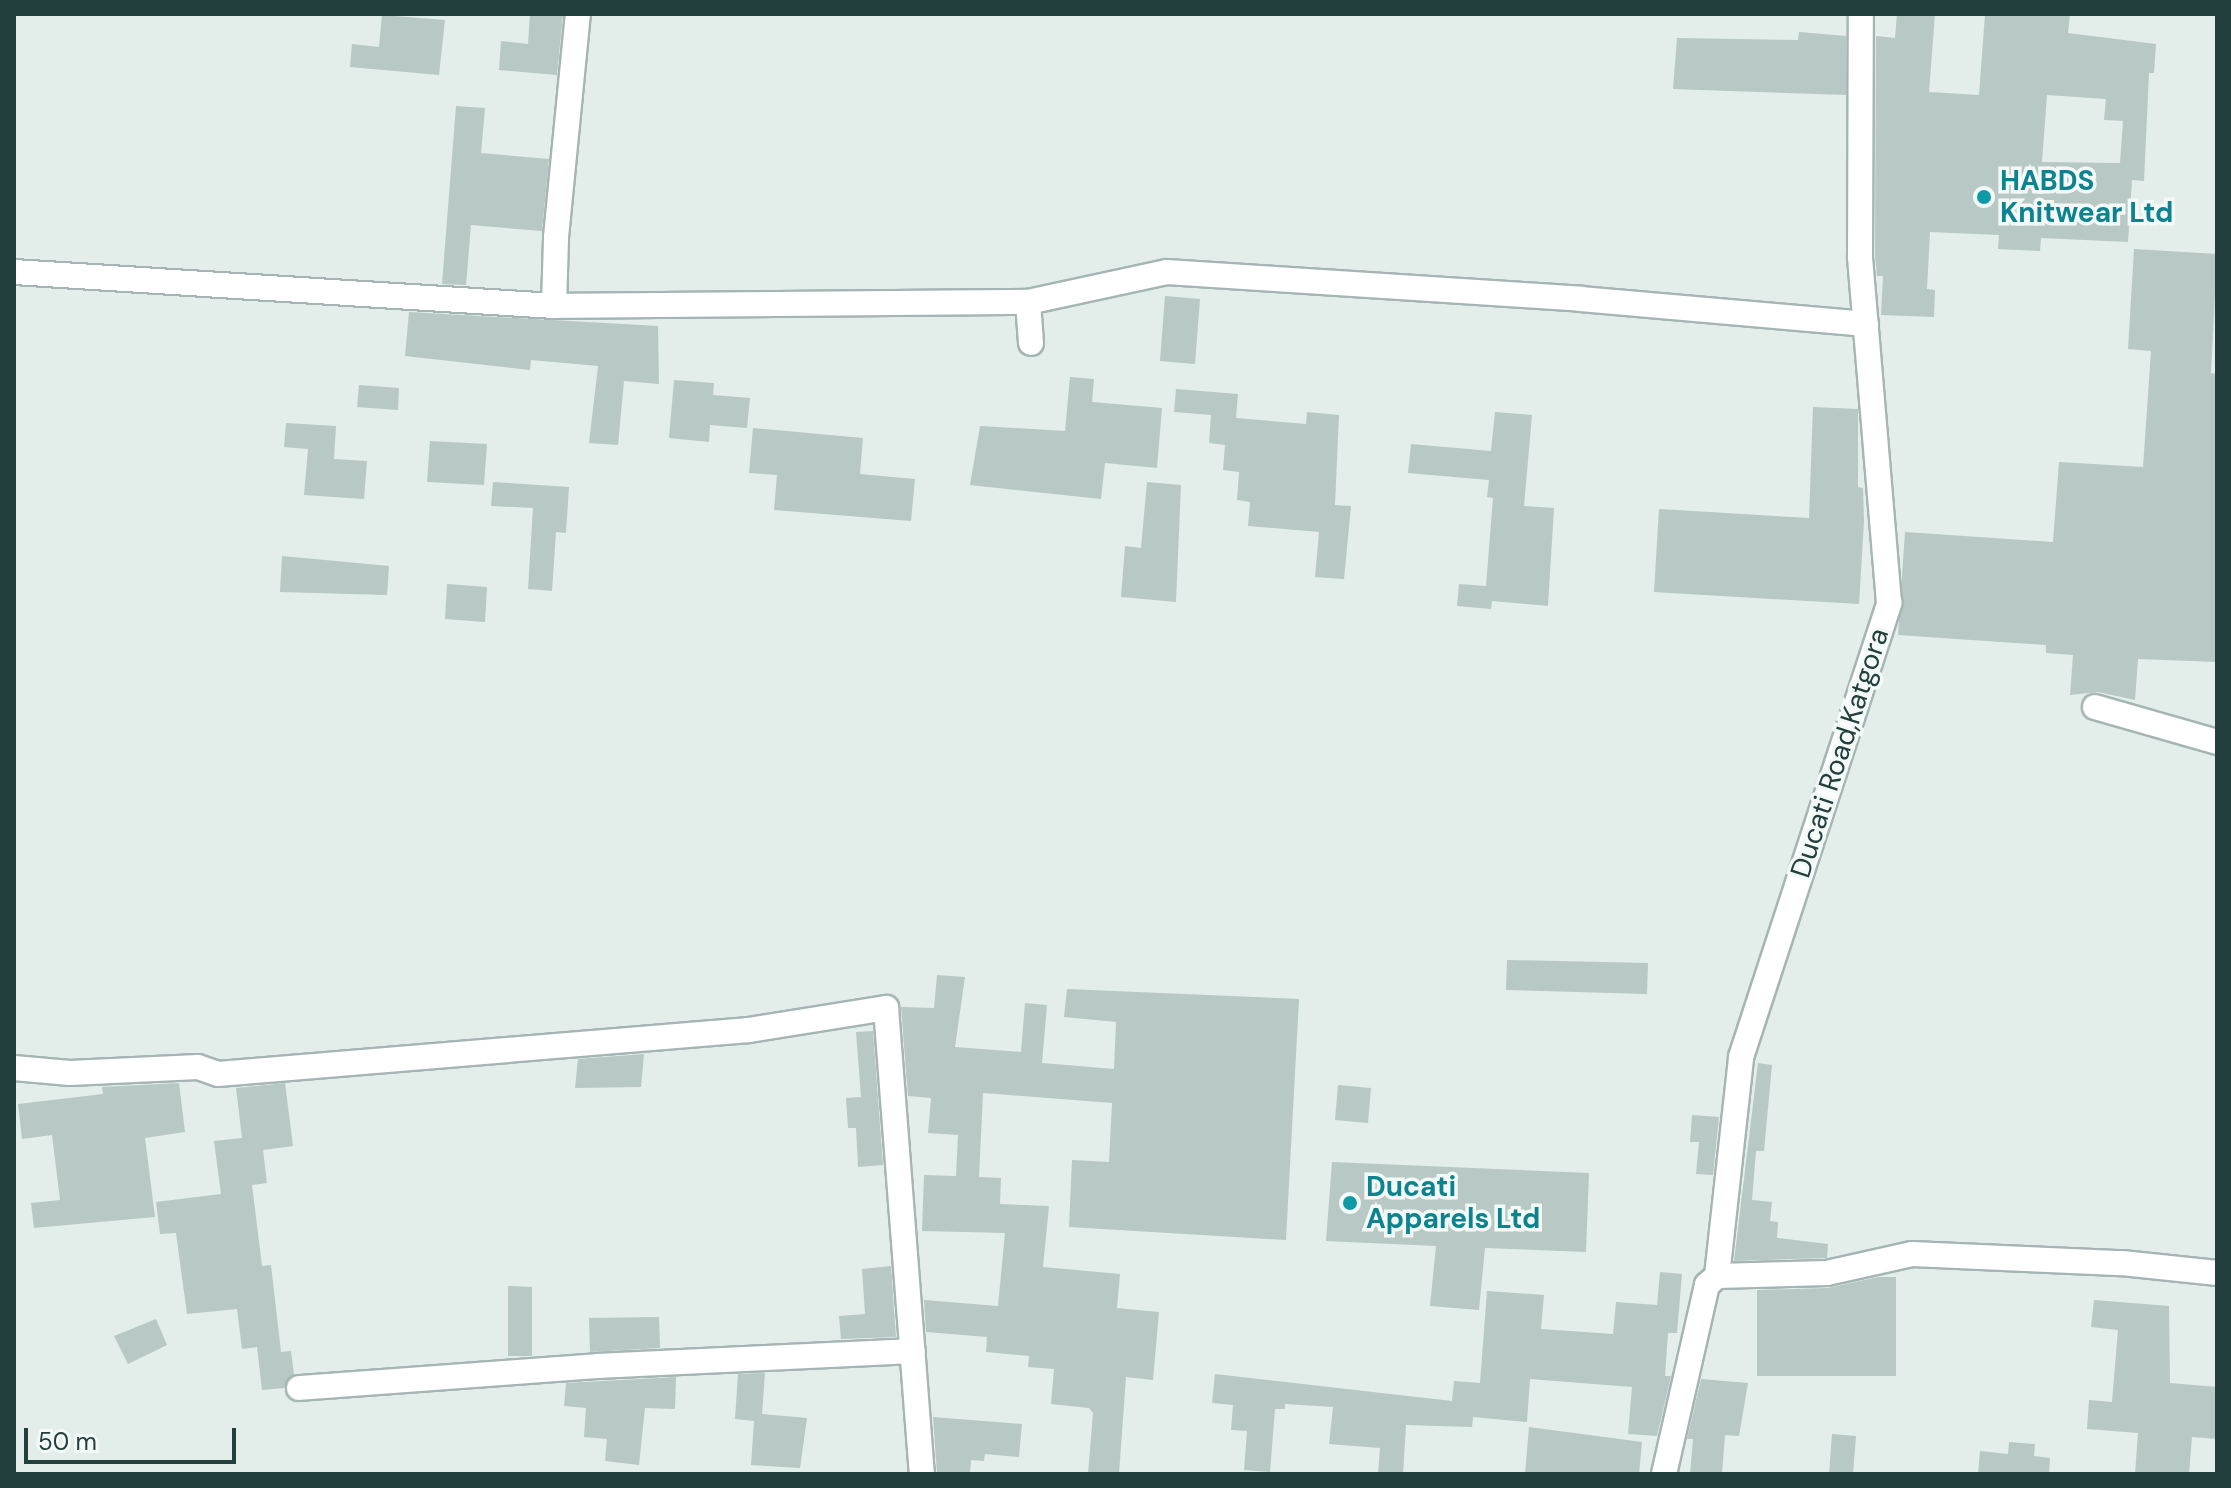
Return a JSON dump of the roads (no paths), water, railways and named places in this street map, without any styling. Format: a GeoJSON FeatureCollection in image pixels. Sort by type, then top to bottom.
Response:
{"type":"FeatureCollection","features":[{"type":"Feature","properties":{"kind":"street"},"geometry":{"type":"LineString","coordinates":[[554,306],[556,237],[578,14]]}},
{"type":"Feature","properties":{"kind":"street","name":"Ducati Road,Katgora"},"geometry":{"type":"LineString","coordinates":[[1664,1474],[1707,1285],[1717,1276],[1741,1057],[1889,603],[1860,256],[1861,14]]}},
{"type":"Feature","properties":{"kind":"street"},"geometry":{"type":"LineString","coordinates":[[14,272],[554,306],[1028,302],[1167,272],[1581,299],[1866,324]]}},
{"type":"Feature","properties":{"kind":"street"},"geometry":{"type":"LineString","coordinates":[[1028,302],[1031,343]]}},
{"type":"Feature","properties":{"kind":"street"},"geometry":{"type":"LineString","coordinates":[[2095,707],[2217,742]]}},
{"type":"Feature","properties":{"kind":"street"},"geometry":{"type":"LineString","coordinates":[[14,1068],[70,1073],[198,1067],[218,1074],[749,1030],[886,1008],[922,1474]]}},
{"type":"Feature","properties":{"kind":"street"},"geometry":{"type":"LineString","coordinates":[[1717,1276],[1827,1273],[1912,1254],[2217,1273]]}},
{"type":"Feature","properties":{"kind":"street"},"geometry":{"type":"LineString","coordinates":[[299,1388],[598,1366],[913,1351]]}},
{"type":"Feature","properties":{"kind":"place","name":"HABDS Knitwear Ltd"},"geometry":{"type":"Point","coordinates":[1984,197]}},
{"type":"Feature","properties":{"kind":"place","name":"Ducati Apparels Ltd"},"geometry":{"type":"Point","coordinates":[1350,1203]}}]}
